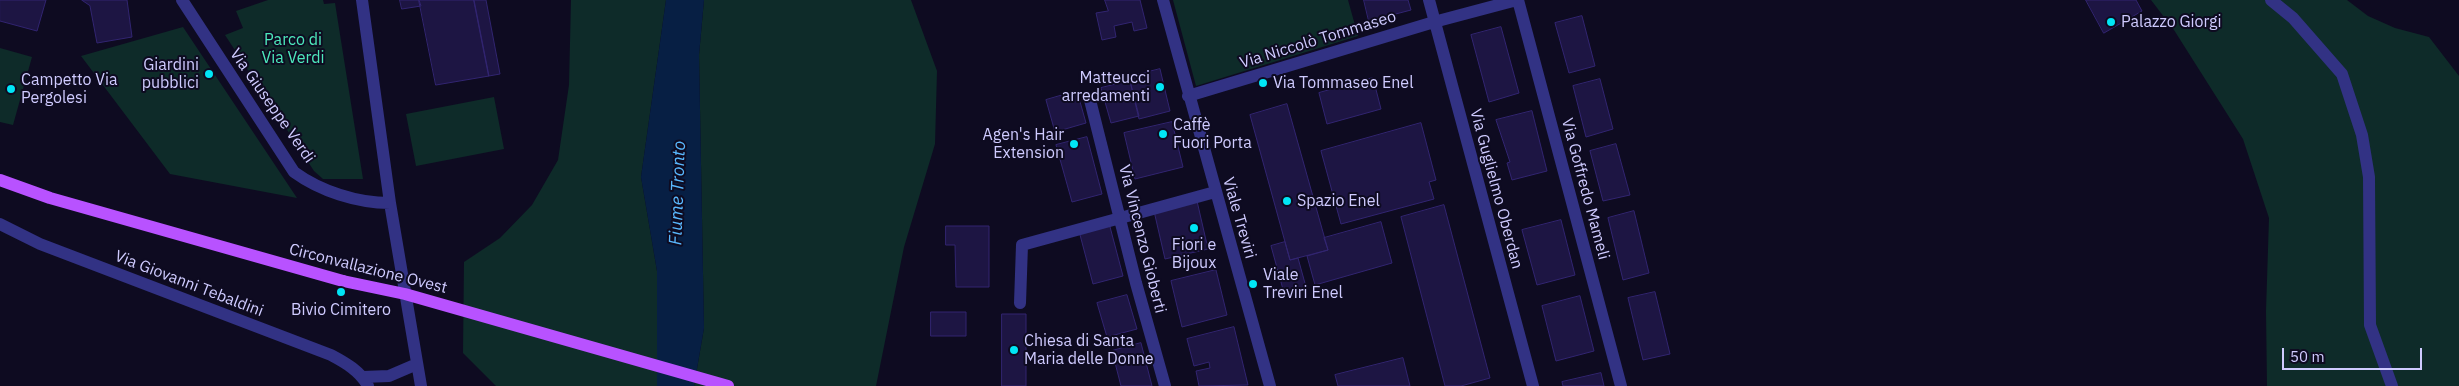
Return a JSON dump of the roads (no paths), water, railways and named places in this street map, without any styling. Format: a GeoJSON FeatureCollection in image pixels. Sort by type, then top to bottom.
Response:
{"type":"FeatureCollection","features":[{"type":"Feature","properties":{"kind":"main road","name":"Circonvallazione Ovest"},"geometry":{"type":"LineString","coordinates":[[0,180],[50,198],[343,281],[405,294],[728,386]]}},
{"type":"Feature","properties":{"kind":"street","name":"Via Giuseppe Verdi"},"geometry":{"type":"LineString","coordinates":[[182,0],[294,172],[309,183],[338,194],[380,203],[390,203]]}},
{"type":"Feature","properties":{"kind":"street"},"geometry":{"type":"LineString","coordinates":[[362,0],[390,203],[421,386]]}},
{"type":"Feature","properties":{"kind":"street","name":"Viale Treviri"},"geometry":{"type":"LineString","coordinates":[[1163,0],[1188,96],[1270,386]]}},
{"type":"Feature","properties":{"kind":"street","name":"Via Guglielmo Oberdan"},"geometry":{"type":"LineString","coordinates":[[1429,0],[1533,386]]}},
{"type":"Feature","properties":{"kind":"street","name":"Via Niccolò Tommaseo"},"geometry":{"type":"LineString","coordinates":[[1188,96],[1434,22],[1517,0]]}},
{"type":"Feature","properties":{"kind":"street","name":"Via Goffredo Mameli"},"geometry":{"type":"LineString","coordinates":[[1517,0],[1621,386]]}},
{"type":"Feature","properties":{"kind":"street"},"geometry":{"type":"LineString","coordinates":[[2271,0],[2293,18],[2342,74],[2362,135],[2369,178],[2370,325],[2392,386]]}},
{"type":"Feature","properties":{"kind":"street","name":"Via Vincenzo Gioberti"},"geometry":{"type":"LineString","coordinates":[[1090,100],[1119,218],[1165,386]]}},
{"type":"Feature","properties":{"kind":"street"},"geometry":{"type":"LineString","coordinates":[[1020,303],[1022,245],[1215,192]]}},
{"type":"Feature","properties":{"kind":"street","name":"Via Giovanni Tebaldini"},"geometry":{"type":"LineString","coordinates":[[0,224],[40,244],[331,356],[346,363],[366,382],[389,376],[417,364]]}},
{"type":"Feature","properties":{"kind":"water","name":"Fiume Tronto"},"geometry":{"type":"Polygon","coordinates":[[[666,0],[704,0],[699,55],[704,328],[694,386],[657,386],[657,271],[641,177],[666,0]]]}},
{"type":"Feature","properties":{"kind":"place","name":"Palazzo Giorgi"},"geometry":{"type":"Point","coordinates":[2111,22]}},
{"type":"Feature","properties":{"kind":"place","name":"Giardini pubblici"},"geometry":{"type":"Point","coordinates":[209,74]}},
{"type":"Feature","properties":{"kind":"place","name":"Via Tommaseo Enel"},"geometry":{"type":"Point","coordinates":[1263,83]}},
{"type":"Feature","properties":{"kind":"place","name":"Matteucci arredamenti"},"geometry":{"type":"Point","coordinates":[1160,87]}},
{"type":"Feature","properties":{"kind":"place","name":"Campetto Via Pergolesi"},"geometry":{"type":"Point","coordinates":[11,89]}},
{"type":"Feature","properties":{"kind":"place","name":"Caffè Fuori Porta"},"geometry":{"type":"Point","coordinates":[1163,134]}},
{"type":"Feature","properties":{"kind":"place","name":"Agen's Hair Extension"},"geometry":{"type":"Point","coordinates":[1074,144]}},
{"type":"Feature","properties":{"kind":"place","name":"Spazio Enel"},"geometry":{"type":"Point","coordinates":[1287,201]}},
{"type":"Feature","properties":{"kind":"place","name":"Fiori e Bijoux"},"geometry":{"type":"Point","coordinates":[1194,228]}},
{"type":"Feature","properties":{"kind":"place","name":"Viale Treviri Enel"},"geometry":{"type":"Point","coordinates":[1253,284]}},
{"type":"Feature","properties":{"kind":"place","name":"Bivio Cimitero"},"geometry":{"type":"Point","coordinates":[341,292]}},
{"type":"Feature","properties":{"kind":"place","name":"Chiesa di Santa Maria delle Donne"},"geometry":{"type":"Point","coordinates":[1014,350]}},
{"type":"Feature","properties":{"kind":"park label","name":"Parco di Via Verdi"},"geometry":{"type":"Point","coordinates":[293,49]}}]}
